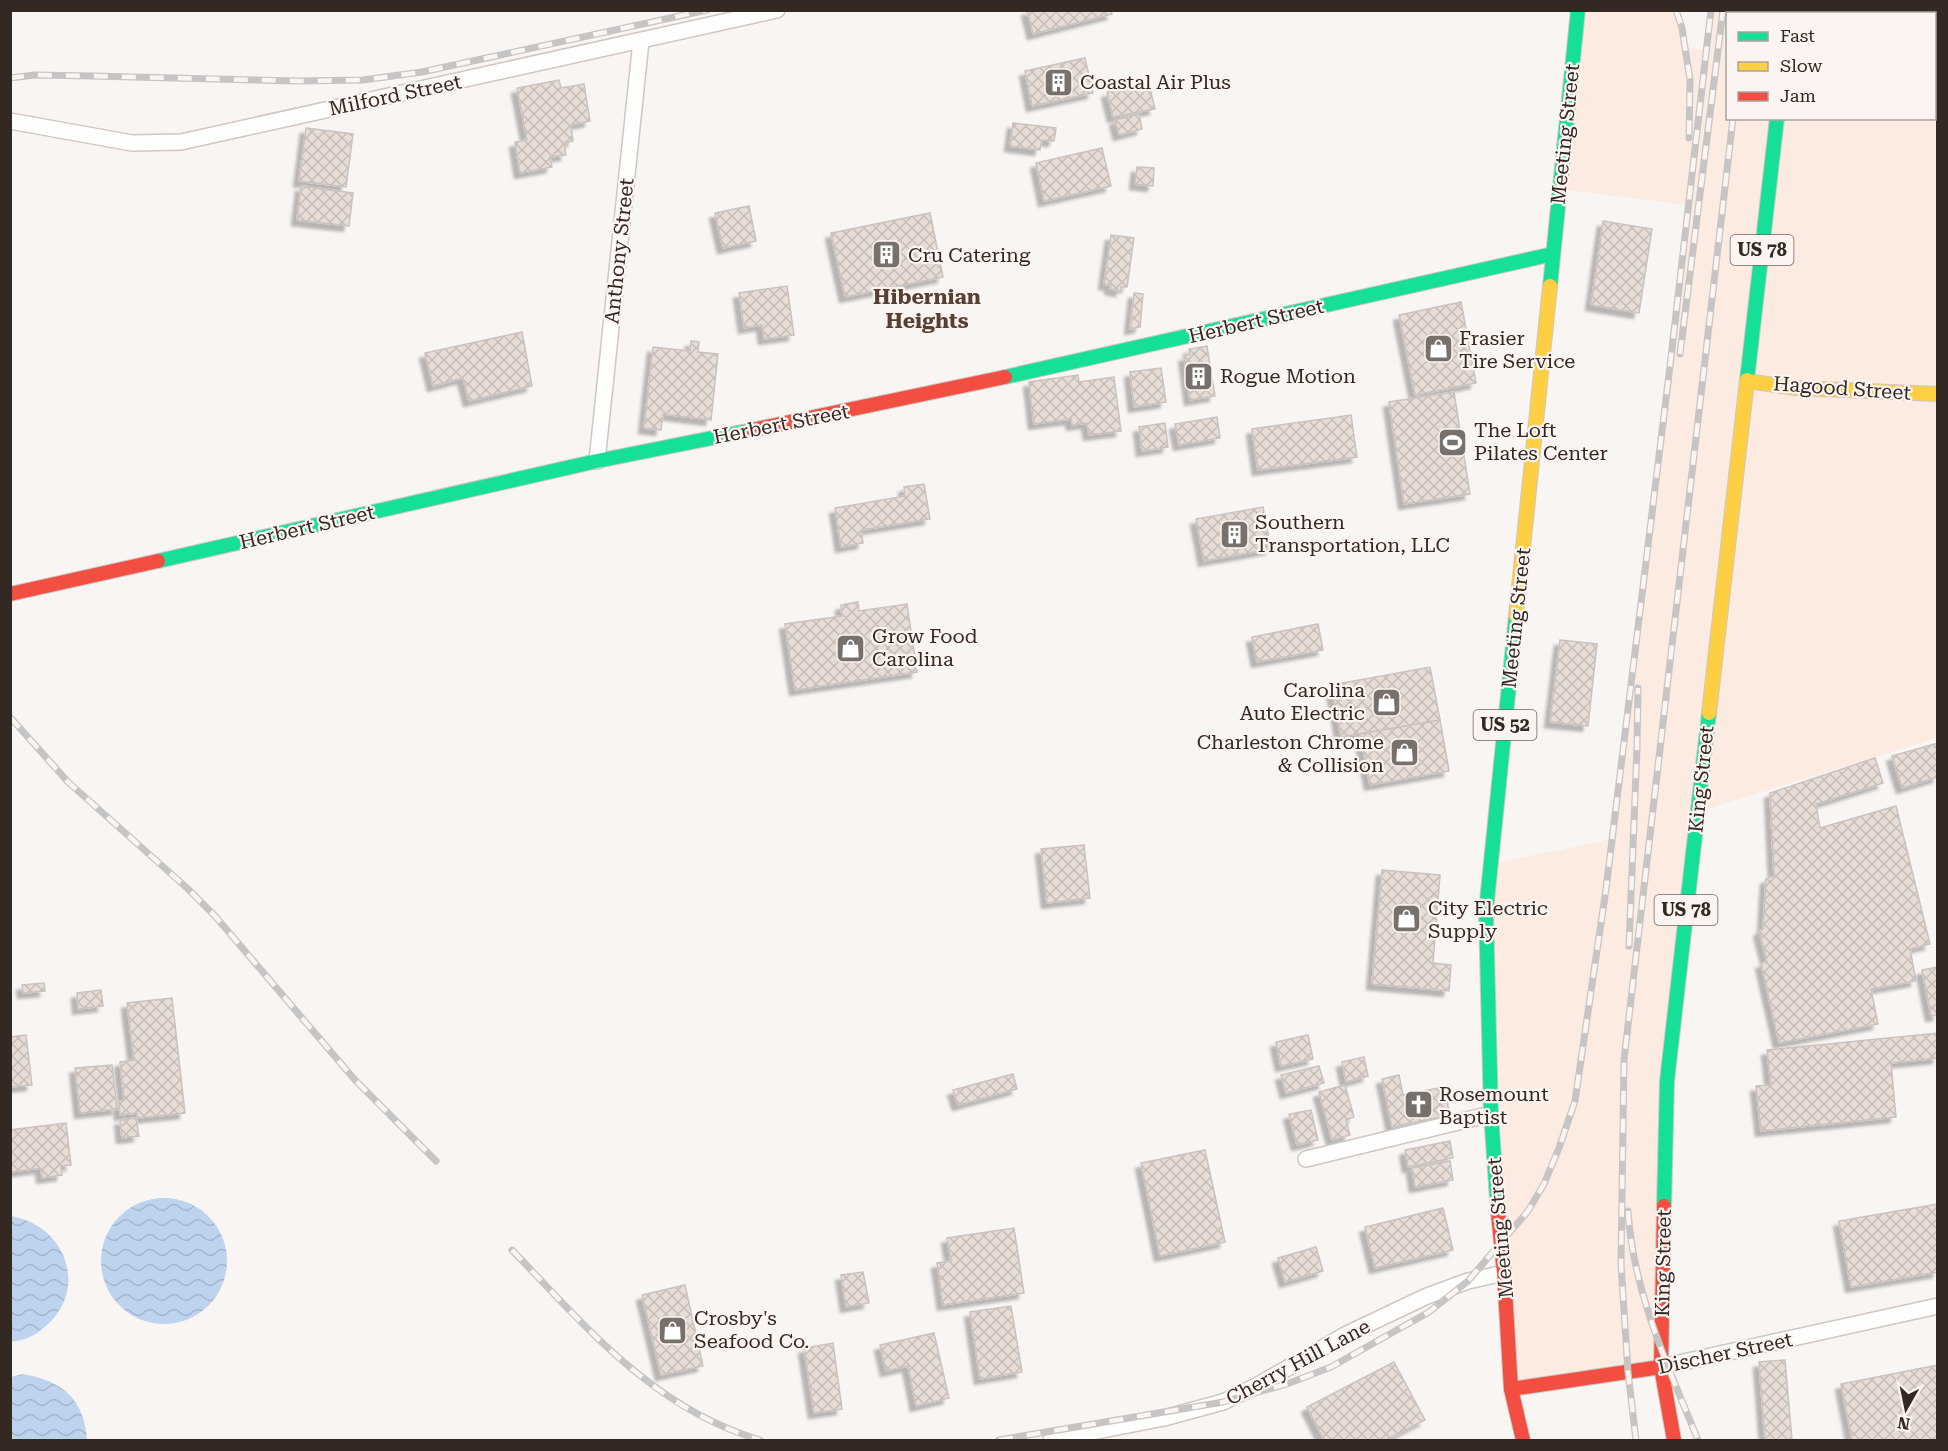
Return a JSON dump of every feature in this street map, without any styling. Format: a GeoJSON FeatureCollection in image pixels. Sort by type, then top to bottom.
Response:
{"type":"FeatureCollection","features":[{"type":"Feature","properties":{"kind":"main road","name":"Meeting Street"},"geometry":{"type":"LineString","coordinates":[[1523,1440],[1511,1389],[1504,1273],[1496,1192],[1491,1114],[1486,911],[1578,10]]}},
{"type":"Feature","properties":{"kind":"main road","name":"King Street"},"geometry":{"type":"LineString","coordinates":[[1674,1440],[1661,1367],[1667,1082],[1777,120]]}},
{"type":"Feature","properties":{"kind":"main road","name":"Herbert Street"},"geometry":{"type":"LineString","coordinates":[[10,594],[597,461],[940,392],[1552,254]]}},
{"type":"Feature","properties":{"kind":"main road","name":"Hagood Street"},"geometry":{"type":"LineString","coordinates":[[1747,381],[1796,388],[1938,394]]}},
{"type":"Feature","properties":{"kind":"main road","name":"Discher Street"},"geometry":{"type":"LineString","coordinates":[[1511,1389],[1661,1367]]}},
{"type":"Feature","properties":{"kind":"street","name":"Milford Street"},"geometry":{"type":"LineString","coordinates":[[10,121],[132,143],[182,142],[777,10]]}},
{"type":"Feature","properties":{"kind":"street","name":"Anthony Street"},"geometry":{"type":"LineString","coordinates":[[597,461],[641,41]]}},
{"type":"Feature","properties":{"kind":"street"},"geometry":{"type":"LineString","coordinates":[[1305,1159],[1491,1114]]}},
{"type":"Feature","properties":{"kind":"street","name":"Cherry Hill Lane"},"geometry":{"type":"LineString","coordinates":[[1051,1440],[1164,1418],[1223,1402],[1258,1385],[1345,1335],[1427,1296],[1468,1281],[1504,1273]]}},
{"type":"Feature","properties":{"kind":"street","name":"Discher Street"},"geometry":{"type":"LineString","coordinates":[[1661,1367],[1938,1306]]}},
{"type":"Feature","properties":{"kind":"shaded area"},"geometry":{"type":"Polygon","coordinates":[[[1578,11],[1676,11],[1682,28],[1685,48],[1706,49],[1711,11],[1935,11],[1726,12],[1726,120],[1936,120],[1936,17],[1938,28],[1937,738],[1697,812],[1667,1082],[1661,1367],[1511,1389],[1491,864],[1612,839],[1688,205],[1559,189],[1578,11]]]}},
{"type":"Feature","properties":{"kind":"water"},"geometry":{"type":"Polygon","coordinates":[[[164,1198],[188,1203],[209,1216],[222,1237],[227,1261],[222,1285],[209,1306],[188,1319],[164,1324],[140,1319],[119,1306],[106,1285],[101,1261],[106,1237],[119,1216],[140,1203],[164,1198]]]}},
{"type":"Feature","properties":{"kind":"water"},"geometry":{"type":"Polygon","coordinates":[[[11,1216],[31,1222],[47,1233],[59,1247],[66,1263],[68,1281],[65,1298],[56,1315],[34,1335],[10,1342],[11,1216]]]}},
{"type":"Feature","properties":{"kind":"water"},"geometry":{"type":"Polygon","coordinates":[[[23,1374],[49,1382],[69,1394],[81,1413],[87,1440],[11,1440],[11,1377],[23,1374]]]}},
{"type":"Feature","properties":{"kind":"building"},"geometry":{"type":"Polygon","coordinates":[[[1027,10],[1111,10],[1112,14],[1033,34],[1027,10]]]}},
{"type":"Feature","properties":{"kind":"building","name":"Coastal Air Plus"},"geometry":{"type":"Polygon","coordinates":[[[1085,58],[1093,93],[1032,106],[1025,71],[1085,58]]]}},
{"type":"Feature","properties":{"kind":"building"},"geometry":{"type":"Polygon","coordinates":[[[559,80],[561,88],[584,84],[590,121],[571,125],[573,141],[564,143],[566,155],[550,157],[552,167],[520,173],[515,142],[527,140],[517,88],[559,80]]]}},
{"type":"Feature","properties":{"kind":"building"},"geometry":{"type":"Polygon","coordinates":[[[1149,84],[1155,109],[1113,117],[1107,92],[1149,84]]]}},
{"type":"Feature","properties":{"kind":"building"},"geometry":{"type":"Polygon","coordinates":[[[1139,114],[1142,129],[1119,135],[1115,120],[1139,114]]]}},
{"type":"Feature","properties":{"kind":"building"},"geometry":{"type":"Polygon","coordinates":[[[1013,123],[1056,128],[1054,141],[1042,140],[1040,150],[1010,146],[1013,123]]]}},
{"type":"Feature","properties":{"kind":"building"},"geometry":{"type":"Polygon","coordinates":[[[306,128],[353,134],[346,187],[299,181],[306,128]]]}},
{"type":"Feature","properties":{"kind":"building"},"geometry":{"type":"Polygon","coordinates":[[[1102,148],[1111,186],[1044,201],[1036,163],[1102,148]]]}},
{"type":"Feature","properties":{"kind":"building"},"geometry":{"type":"Polygon","coordinates":[[[1137,167],[1154,168],[1153,186],[1135,184],[1137,167]]]}},
{"type":"Feature","properties":{"kind":"building"},"geometry":{"type":"Polygon","coordinates":[[[301,186],[353,193],[349,226],[297,220],[301,186]]]}},
{"type":"Feature","properties":{"kind":"building"},"geometry":{"type":"Polygon","coordinates":[[[749,206],[756,241],[723,248],[715,213],[749,206]]]}},
{"type":"Feature","properties":{"kind":"building","name":"Cru Catering"},"geometry":{"type":"Polygon","coordinates":[[[930,213],[943,277],[845,297],[831,233],[930,213]]]}},
{"type":"Feature","properties":{"kind":"building"},"geometry":{"type":"Polygon","coordinates":[[[1603,221],[1652,229],[1639,313],[1591,305],[1603,221]]]}},
{"type":"Feature","properties":{"kind":"building"},"geometry":{"type":"Polygon","coordinates":[[[1111,235],[1134,238],[1127,287],[1121,287],[1121,291],[1110,289],[1111,285],[1104,284],[1111,235]]]}},
{"type":"Feature","properties":{"kind":"building"},"geometry":{"type":"Polygon","coordinates":[[[787,286],[794,335],[764,339],[762,325],[744,328],[739,293],[787,286]]]}},
{"type":"Feature","properties":{"kind":"building"},"geometry":{"type":"Polygon","coordinates":[[[1134,293],[1143,294],[1140,327],[1130,329],[1134,293]]]}},
{"type":"Feature","properties":{"kind":"building","name":"Frasier Tire Service"},"geometry":{"type":"Polygon","coordinates":[[[1461,302],[1476,383],[1415,395],[1399,315],[1461,302]]]}},
{"type":"Feature","properties":{"kind":"building"},"geometry":{"type":"Polygon","coordinates":[[[522,332],[532,386],[469,401],[463,378],[433,386],[425,353],[522,332]]]}},
{"type":"Feature","properties":{"kind":"building"},"geometry":{"type":"Polygon","coordinates":[[[691,341],[699,342],[698,352],[718,354],[711,420],[663,414],[661,430],[644,428],[653,347],[690,351],[691,341]]]}},
{"type":"Feature","properties":{"kind":"building","name":"Rogue Motion"},"geometry":{"type":"Polygon","coordinates":[[[1207,346],[1215,396],[1190,400],[1184,356],[1190,355],[1189,349],[1207,346]]]}},
{"type":"Feature","properties":{"kind":"building"},"geometry":{"type":"Polygon","coordinates":[[[1161,368],[1166,402],[1134,407],[1130,372],[1161,368]]]}},
{"type":"Feature","properties":{"kind":"building"},"geometry":{"type":"Polygon","coordinates":[[[1078,375],[1079,382],[1114,377],[1121,431],[1089,435],[1087,423],[1072,425],[1071,419],[1034,424],[1029,382],[1078,375]]]}},
{"type":"Feature","properties":{"kind":"building"},"geometry":{"type":"Polygon","coordinates":[[[1454,392],[1470,494],[1404,504],[1389,402],[1454,392]]]}},
{"type":"Feature","properties":{"kind":"building"},"geometry":{"type":"Polygon","coordinates":[[[1351,415],[1357,457],[1258,470],[1252,429],[1351,415]]]}},
{"type":"Feature","properties":{"kind":"building"},"geometry":{"type":"Polygon","coordinates":[[[1217,417],[1220,438],[1179,445],[1175,424],[1217,417]]]}},
{"type":"Feature","properties":{"kind":"building"},"geometry":{"type":"Polygon","coordinates":[[[1165,423],[1168,447],[1142,451],[1139,427],[1165,423]]]}},
{"type":"Feature","properties":{"kind":"building"},"geometry":{"type":"Polygon","coordinates":[[[924,484],[930,519],[861,530],[863,543],[841,547],[835,508],[905,496],[904,487],[924,484]]]}},
{"type":"Feature","properties":{"kind":"building","name":"Southern Transportation, LLC"},"geometry":{"type":"Polygon","coordinates":[[[1263,507],[1271,549],[1204,561],[1196,519],[1263,507]]]}},
{"type":"Feature","properties":{"kind":"building","name":"Grow Food Carolina"},"geometry":{"type":"Polygon","coordinates":[[[858,602],[859,611],[907,604],[917,672],[795,690],[785,624],[842,616],[841,605],[858,602]]]}},
{"type":"Feature","properties":{"kind":"building"},"geometry":{"type":"Polygon","coordinates":[[[1318,624],[1323,650],[1257,662],[1252,637],[1318,624]]]}},
{"type":"Feature","properties":{"kind":"building"},"geometry":{"type":"Polygon","coordinates":[[[1560,640],[1597,644],[1588,726],[1550,722],[1560,640]]]}},
{"type":"Feature","properties":{"kind":"building","name":"Carolina Auto Electric"},"geometry":{"type":"Polygon","coordinates":[[[1430,667],[1440,720],[1341,737],[1331,685],[1430,667]]]}},
{"type":"Feature","properties":{"kind":"building","name":"Charleston Chrome & Collision"},"geometry":{"type":"Polygon","coordinates":[[[1440,720],[1449,771],[1370,785],[1360,734],[1440,720]]]}},
{"type":"Feature","properties":{"kind":"building"},"geometry":{"type":"Polygon","coordinates":[[[1938,743],[1938,777],[1902,788],[1892,756],[1938,743]]]}},
{"type":"Feature","properties":{"kind":"building"},"geometry":{"type":"Polygon","coordinates":[[[1875,758],[1883,783],[1816,804],[1820,828],[1896,806],[1930,944],[1910,949],[1916,981],[1871,989],[1878,1024],[1779,1043],[1761,963],[1767,962],[1759,931],[1763,929],[1766,879],[1774,876],[1770,793],[1875,758]]]}},
{"type":"Feature","properties":{"kind":"building"},"geometry":{"type":"Polygon","coordinates":[[[1084,845],[1090,898],[1047,903],[1041,849],[1084,845]]]}},
{"type":"Feature","properties":{"kind":"building","name":"City Electric Supply"},"geometry":{"type":"Polygon","coordinates":[[[1382,870],[1440,875],[1433,963],[1451,965],[1449,991],[1372,984],[1382,870]]]}},
{"type":"Feature","properties":{"kind":"building"},"geometry":{"type":"Polygon","coordinates":[[[1938,967],[1938,1015],[1931,1016],[1922,970],[1938,967]]]}},
{"type":"Feature","properties":{"kind":"building"},"geometry":{"type":"Polygon","coordinates":[[[44,983],[45,991],[23,993],[22,985],[44,983]]]}},
{"type":"Feature","properties":{"kind":"building"},"geometry":{"type":"Polygon","coordinates":[[[101,990],[103,1006],[78,1009],[77,993],[101,990]]]}},
{"type":"Feature","properties":{"kind":"building"},"geometry":{"type":"Polygon","coordinates":[[[172,998],[185,1113],[138,1118],[137,1113],[120,1115],[119,1101],[124,1100],[120,1062],[134,1060],[127,1003],[172,998]]]}},
{"type":"Feature","properties":{"kind":"building"},"geometry":{"type":"Polygon","coordinates":[[[1938,1033],[1938,1058],[1891,1063],[1896,1117],[1761,1131],[1756,1086],[1771,1085],[1767,1050],[1938,1033]]]}},
{"type":"Feature","properties":{"kind":"building"},"geometry":{"type":"Polygon","coordinates":[[[26,1035],[32,1085],[10,1087],[10,1037],[26,1035]]]}},
{"type":"Feature","properties":{"kind":"building"},"geometry":{"type":"Polygon","coordinates":[[[1308,1035],[1313,1059],[1281,1066],[1276,1042],[1308,1035]]]}},
{"type":"Feature","properties":{"kind":"building"},"geometry":{"type":"Polygon","coordinates":[[[1364,1057],[1368,1076],[1346,1082],[1342,1062],[1364,1057]]]}},
{"type":"Feature","properties":{"kind":"building"},"geometry":{"type":"Polygon","coordinates":[[[112,1065],[117,1109],[80,1113],[75,1068],[112,1065]]]}},
{"type":"Feature","properties":{"kind":"building"},"geometry":{"type":"Polygon","coordinates":[[[1319,1066],[1324,1083],[1286,1093],[1281,1075],[1319,1066]]]}},
{"type":"Feature","properties":{"kind":"building"},"geometry":{"type":"Polygon","coordinates":[[[1013,1074],[1017,1089],[958,1105],[953,1090],[1013,1074]]]}},
{"type":"Feature","properties":{"kind":"building","name":"Rosemount Baptist"},"geometry":{"type":"Polygon","coordinates":[[[1399,1075],[1403,1095],[1444,1087],[1450,1115],[1392,1127],[1382,1079],[1399,1075]]]}},
{"type":"Feature","properties":{"kind":"building"},"geometry":{"type":"Polygon","coordinates":[[[1345,1085],[1354,1117],[1346,1120],[1350,1135],[1332,1140],[1319,1092],[1345,1085]]]}},
{"type":"Feature","properties":{"kind":"building"},"geometry":{"type":"Polygon","coordinates":[[[1311,1110],[1318,1140],[1297,1145],[1289,1114],[1311,1110]]]}},
{"type":"Feature","properties":{"kind":"building"},"geometry":{"type":"Polygon","coordinates":[[[136,1118],[139,1136],[122,1138],[120,1120],[136,1118]]]}},
{"type":"Feature","properties":{"kind":"building"},"geometry":{"type":"Polygon","coordinates":[[[66,1123],[71,1165],[61,1166],[62,1175],[42,1178],[41,1168],[10,1172],[10,1130],[66,1123]]]}},
{"type":"Feature","properties":{"kind":"building"},"geometry":{"type":"Polygon","coordinates":[[[1450,1141],[1453,1158],[1408,1167],[1405,1150],[1450,1141]]]}},
{"type":"Feature","properties":{"kind":"building"},"geometry":{"type":"Polygon","coordinates":[[[1205,1150],[1225,1242],[1160,1256],[1141,1163],[1205,1150]]]}},
{"type":"Feature","properties":{"kind":"building"},"geometry":{"type":"Polygon","coordinates":[[[1450,1161],[1453,1180],[1415,1187],[1412,1168],[1450,1161]]]}},
{"type":"Feature","properties":{"kind":"building"},"geometry":{"type":"Polygon","coordinates":[[[1938,1204],[1938,1272],[1851,1287],[1839,1221],[1938,1204]]]}},
{"type":"Feature","properties":{"kind":"building"},"geometry":{"type":"Polygon","coordinates":[[[1443,1208],[1453,1250],[1375,1268],[1365,1227],[1443,1208]]]}},
{"type":"Feature","properties":{"kind":"building"},"geometry":{"type":"Polygon","coordinates":[[[1014,1228],[1024,1293],[943,1305],[937,1263],[951,1261],[947,1238],[1014,1228]]]}},
{"type":"Feature","properties":{"kind":"building"},"geometry":{"type":"Polygon","coordinates":[[[1316,1247],[1323,1271],[1285,1282],[1278,1258],[1316,1247]]]}},
{"type":"Feature","properties":{"kind":"building"},"geometry":{"type":"Polygon","coordinates":[[[863,1272],[869,1303],[846,1307],[841,1275],[863,1272]]]}},
{"type":"Feature","properties":{"kind":"building","name":"Crosby's Seafood Co."},"geometry":{"type":"Polygon","coordinates":[[[685,1285],[703,1366],[661,1375],[642,1295],[685,1285]]]}},
{"type":"Feature","properties":{"kind":"building"},"geometry":{"type":"Polygon","coordinates":[[[1011,1306],[1022,1372],[980,1379],[970,1312],[1011,1306]]]}},
{"type":"Feature","properties":{"kind":"building"},"geometry":{"type":"Polygon","coordinates":[[[934,1333],[949,1398],[916,1406],[908,1366],[886,1371],[880,1345],[934,1333]]]}},
{"type":"Feature","properties":{"kind":"building"},"geometry":{"type":"Polygon","coordinates":[[[833,1343],[842,1409],[814,1413],[804,1348],[833,1343]]]}},
{"type":"Feature","properties":{"kind":"building"},"geometry":{"type":"Polygon","coordinates":[[[1785,1360],[1792,1440],[1765,1440],[1759,1362],[1785,1360]]]}},
{"type":"Feature","properties":{"kind":"building"},"geometry":{"type":"Polygon","coordinates":[[[1394,1362],[1425,1420],[1386,1440],[1324,1440],[1307,1407],[1394,1362]]]}},
{"type":"Feature","properties":{"kind":"building"},"geometry":{"type":"Polygon","coordinates":[[[1938,1365],[1938,1440],[1852,1440],[1841,1384],[1938,1365]]]}},
{"type":"Feature","properties":{"kind":"railway"},"geometry":{"type":"LineString","coordinates":[[10,78],[35,75],[298,81],[363,80],[422,72],[707,10]]}},
{"type":"Feature","properties":{"kind":"railway"},"geometry":{"type":"LineString","coordinates":[[1676,10],[1682,28],[1690,80],[1689,138]]}},
{"type":"Feature","properties":{"kind":"railway"},"geometry":{"type":"LineString","coordinates":[[999,1440],[1223,1402],[1287,1384],[1331,1367],[1429,1312],[1468,1281],[1528,1211],[1544,1184],[1575,1101],[1606,889],[1711,10]]}},
{"type":"Feature","properties":{"kind":"railway"},"geometry":{"type":"LineString","coordinates":[[1680,354],[1723,10]]}},
{"type":"Feature","properties":{"kind":"railway"},"geometry":{"type":"LineString","coordinates":[[1636,1440],[1628,1372],[1621,1264],[1624,1060],[1733,120]]}},
{"type":"Feature","properties":{"kind":"railway"},"geometry":{"type":"LineString","coordinates":[[1629,946],[1638,688]]}},
{"type":"Feature","properties":{"kind":"railway"},"geometry":{"type":"LineString","coordinates":[[10,717],[68,782],[187,888],[215,916],[355,1080],[436,1161]]}},
{"type":"Feature","properties":{"kind":"railway"},"geometry":{"type":"LineString","coordinates":[[1628,1211],[1631,1241],[1644,1300],[1698,1440]]}},
{"type":"Feature","properties":{"kind":"railway"},"geometry":{"type":"LineString","coordinates":[[512,1250],[595,1336],[654,1387],[722,1426],[760,1440]]}},
{"type":"Feature","properties":{"kind":"traffic: fast"},"geometry":{"type":"LineString","coordinates":[[1550,286],[1578,10]]}},
{"type":"Feature","properties":{"kind":"traffic: fast"},"geometry":{"type":"LineString","coordinates":[[1747,380],[1777,120]]}},
{"type":"Feature","properties":{"kind":"traffic: fast"},"geometry":{"type":"LineString","coordinates":[[1005,377],[1553,254]]}},
{"type":"Feature","properties":{"kind":"traffic: fast"},"geometry":{"type":"LineString","coordinates":[[158,561],[597,461],[752,430]]}},
{"type":"Feature","properties":{"kind":"traffic: fast"},"geometry":{"type":"LineString","coordinates":[[1498,1213],[1491,1114],[1486,911],[1516,616]]}},
{"type":"Feature","properties":{"kind":"traffic: fast"},"geometry":{"type":"LineString","coordinates":[[1664,1206],[1667,1081],[1709,713]]}},
{"type":"Feature","properties":{"kind":"traffic: slow"},"geometry":{"type":"LineString","coordinates":[[1516,616],[1550,286]]}},
{"type":"Feature","properties":{"kind":"traffic: slow"},"geometry":{"type":"LineString","coordinates":[[1709,713],[1747,380]]}},
{"type":"Feature","properties":{"kind":"traffic: slow"},"geometry":{"type":"LineString","coordinates":[[1747,381],[1796,388],[1938,394]]}},
{"type":"Feature","properties":{"kind":"traffic: jam"},"geometry":{"type":"LineString","coordinates":[[1936,16],[1938,28]]}},
{"type":"Feature","properties":{"kind":"traffic: jam"},"geometry":{"type":"LineString","coordinates":[[752,430],[1005,377]]}},
{"type":"Feature","properties":{"kind":"traffic: jam"},"geometry":{"type":"LineString","coordinates":[[10,594],[158,561]]}},
{"type":"Feature","properties":{"kind":"traffic: jam"},"geometry":{"type":"LineString","coordinates":[[1664,1206],[1661,1367],[1674,1440]]}},
{"type":"Feature","properties":{"kind":"traffic: jam"},"geometry":{"type":"LineString","coordinates":[[1498,1213],[1511,1389],[1523,1440]]}},
{"type":"Feature","properties":{"kind":"traffic: jam"},"geometry":{"type":"LineString","coordinates":[[1511,1389],[1661,1367]]}},
{"type":"Feature","properties":{"kind":"place","name":"Coastal Air Plus"},"geometry":{"type":"Point","coordinates":[1059,82]}},
{"type":"Feature","properties":{"kind":"place","name":"Cru Catering"},"geometry":{"type":"Point","coordinates":[887,255]}},
{"type":"Feature","properties":{"kind":"place","name":"Frasier Tire Service"},"geometry":{"type":"Point","coordinates":[1438,349]}},
{"type":"Feature","properties":{"kind":"place","name":"Rogue Motion"},"geometry":{"type":"Point","coordinates":[1199,376]}},
{"type":"Feature","properties":{"kind":"place","name":"The Loft Pilates Center"},"geometry":{"type":"Point","coordinates":[1453,442]}},
{"type":"Feature","properties":{"kind":"place","name":"Southern Transportation, LLC"},"geometry":{"type":"Point","coordinates":[1234,534]}},
{"type":"Feature","properties":{"kind":"place","name":"Grow Food Carolina"},"geometry":{"type":"Point","coordinates":[851,648]}},
{"type":"Feature","properties":{"kind":"place","name":"Carolina Auto Electric"},"geometry":{"type":"Point","coordinates":[1386,702]}},
{"type":"Feature","properties":{"kind":"place","name":"Charleston Chrome & Collision"},"geometry":{"type":"Point","coordinates":[1405,753]}},
{"type":"Feature","properties":{"kind":"place","name":"City Electric Supply"},"geometry":{"type":"Point","coordinates":[1407,919]}},
{"type":"Feature","properties":{"kind":"place","name":"Rosemount Baptist"},"geometry":{"type":"Point","coordinates":[1418,1105]}},
{"type":"Feature","properties":{"kind":"place","name":"Crosby's Seafood Co."},"geometry":{"type":"Point","coordinates":[673,1330]}},
{"type":"Feature","properties":{"kind":"district","name":"Hibernian Heights"},"geometry":{"type":"Point","coordinates":[927,309]}}]}
